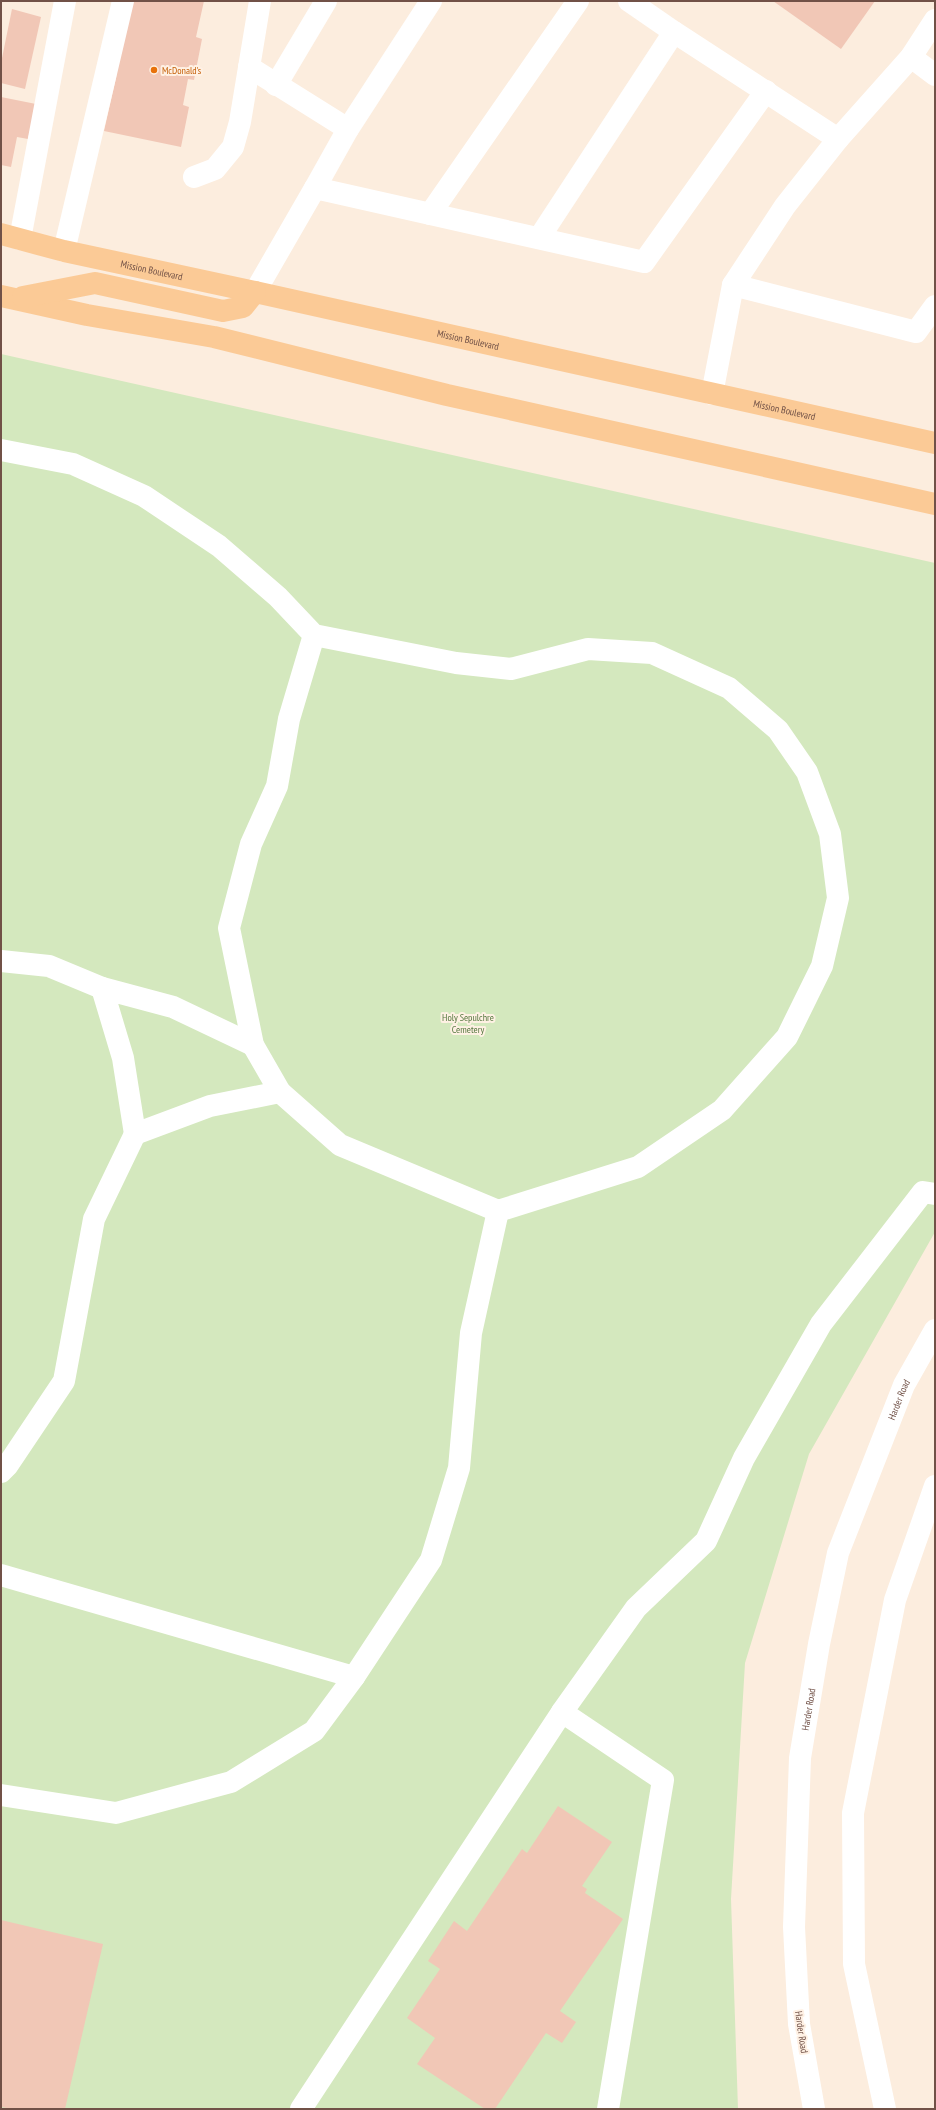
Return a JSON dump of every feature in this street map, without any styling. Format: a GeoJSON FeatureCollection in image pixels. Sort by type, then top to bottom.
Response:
{"type":"FeatureCollection","features":[{"type":"Feature","properties":{"kind":"main road","name":"Mission Boulevard"},"geometry":{"type":"LineString","coordinates":[[11,237],[64,251],[255,292],[935,444]]}},
{"type":"Feature","properties":{"kind":"main road"},"geometry":{"type":"LineString","coordinates":[[8,298],[96,283],[223,311],[244,307],[255,292]]}},
{"type":"Feature","properties":{"kind":"main road"},"geometry":{"type":"LineString","coordinates":[[8,298],[87,315],[214,337],[454,397],[935,504]]}},
{"type":"Feature","properties":{"kind":"street"},"geometry":{"type":"LineString","coordinates":[[11,237],[65,1]]}},
{"type":"Feature","properties":{"kind":"street"},"geometry":{"type":"LineString","coordinates":[[64,251],[123,1]]}},
{"type":"Feature","properties":{"kind":"street"},"geometry":{"type":"LineString","coordinates":[[194,178],[215,169],[233,146],[240,122],[260,1]]}},
{"type":"Feature","properties":{"kind":"street"},"geometry":{"type":"LineString","coordinates":[[276,85],[326,1]]}},
{"type":"Feature","properties":{"kind":"street"},"geometry":{"type":"LineString","coordinates":[[255,292],[348,129],[431,1]]}},
{"type":"Feature","properties":{"kind":"street"},"geometry":{"type":"LineString","coordinates":[[430,214],[578,1]]}},
{"type":"Feature","properties":{"kind":"street"},"geometry":{"type":"LineString","coordinates":[[629,1],[838,139]]}},
{"type":"Feature","properties":{"kind":"street"},"geometry":{"type":"LineString","coordinates":[[712,394],[733,285],[785,206],[838,139],[911,57],[935,20]]}},
{"type":"Feature","properties":{"kind":"street"},"geometry":{"type":"LineString","coordinates":[[539,238],[674,32]]}},
{"type":"Feature","properties":{"kind":"street"},"geometry":{"type":"LineString","coordinates":[[911,57],[935,75]]}},
{"type":"Feature","properties":{"kind":"street"},"geometry":{"type":"LineString","coordinates":[[249,67],[348,129]]}},
{"type":"Feature","properties":{"kind":"street"},"geometry":{"type":"LineString","coordinates":[[315,188],[644,262],[766,91]]}},
{"type":"Feature","properties":{"kind":"street"},"geometry":{"type":"LineString","coordinates":[[733,285],[916,332],[935,306]]}},
{"type":"Feature","properties":{"kind":"street"},"geometry":{"type":"LineString","coordinates":[[1,450],[72,464],[144,496],[219,546],[278,597],[314,634],[456,663],[511,669],[588,648],[652,653],[729,688],[778,730],[807,772],[830,834],[838,898],[822,966],[787,1037],[722,1110],[638,1167],[498,1212],[340,1145],[280,1092],[253,1045],[229,928],[251,844],[276,786],[290,719],[314,634]]}},
{"type":"Feature","properties":{"kind":"street"},"geometry":{"type":"LineString","coordinates":[[1,961],[50,966],[102,988],[173,1007],[253,1045]]}},
{"type":"Feature","properties":{"kind":"street"},"geometry":{"type":"LineString","coordinates":[[1,1472],[7,1466],[64,1381],[94,1219],[135,1134],[123,1058],[102,988]]}},
{"type":"Feature","properties":{"kind":"street"},"geometry":{"type":"LineString","coordinates":[[135,1134],[210,1106],[280,1092]]}},
{"type":"Feature","properties":{"kind":"street"},"geometry":{"type":"LineString","coordinates":[[301,2109],[562,1712],[636,1608],[706,1541],[744,1458],[821,1324],[923,1192],[935,1194]]}},
{"type":"Feature","properties":{"kind":"street"},"geometry":{"type":"LineString","coordinates":[[1,1795],[116,1813],[231,1782],[314,1731],[354,1677],[431,1560],[459,1468],[471,1333],[498,1212]]}},
{"type":"Feature","properties":{"kind":"street","name":"Harder Road"},"geometry":{"type":"LineString","coordinates":[[814,2109],[799,2024],[794,1927],[800,1758],[819,1644],[838,1553],[904,1385],[935,1330]]}},
{"type":"Feature","properties":{"kind":"street"},"geometry":{"type":"LineString","coordinates":[[885,2109],[854,1964],[854,1813],[895,1600],[935,1486]]}},
{"type":"Feature","properties":{"kind":"street"},"geometry":{"type":"LineString","coordinates":[[1,1575],[354,1677]]}},
{"type":"Feature","properties":{"kind":"street"},"geometry":{"type":"LineString","coordinates":[[562,1712],[663,1780],[608,2109]]}},
{"type":"Feature","properties":{"kind":"green space","name":"Holy Sepulchre Cemetery"},"geometry":{"type":"Polygon","coordinates":[[[1,354],[935,563],[935,1232],[809,1454],[745,1663],[731,1899],[738,2109],[1,2109],[1,354]]]}},
{"type":"Feature","properties":{"kind":"building","name":"McDonald's"},"geometry":{"type":"Polygon","coordinates":[[[128,1],[204,1],[196,37],[202,39],[194,80],[188,79],[183,105],[189,107],[181,147],[104,131],[116,78],[128,1]]]}},
{"type":"Feature","properties":{"kind":"building"},"geometry":{"type":"Polygon","coordinates":[[[773,1],[875,1],[841,49],[773,1]]]}},
{"type":"Feature","properties":{"kind":"building"},"geometry":{"type":"Polygon","coordinates":[[[12,9],[41,17],[25,89],[1,83],[1,63],[12,9]]]}},
{"type":"Feature","properties":{"kind":"building"},"geometry":{"type":"Polygon","coordinates":[[[1,97],[36,104],[28,139],[17,137],[11,167],[1,165],[1,97]]]}},
{"type":"Feature","properties":{"kind":"building"},"geometry":{"type":"Polygon","coordinates":[[[558,1806],[612,1842],[582,1886],[587,1889],[585,1893],[623,1919],[560,2011],[576,2022],[562,2043],[546,2033],[495,2109],[485,2109],[417,2064],[435,2038],[407,2018],[440,1969],[428,1961],[454,1921],[467,1931],[522,1849],[527,1853],[558,1806]]]}},
{"type":"Feature","properties":{"kind":"building"},"geometry":{"type":"Polygon","coordinates":[[[1,1920],[103,1944],[65,2109],[12,2109],[1,2107],[1,1920]]]}},
{"type":"Feature","properties":{"kind":"place","name":"McDonald's"},"geometry":{"type":"Point","coordinates":[154,70]}}]}
